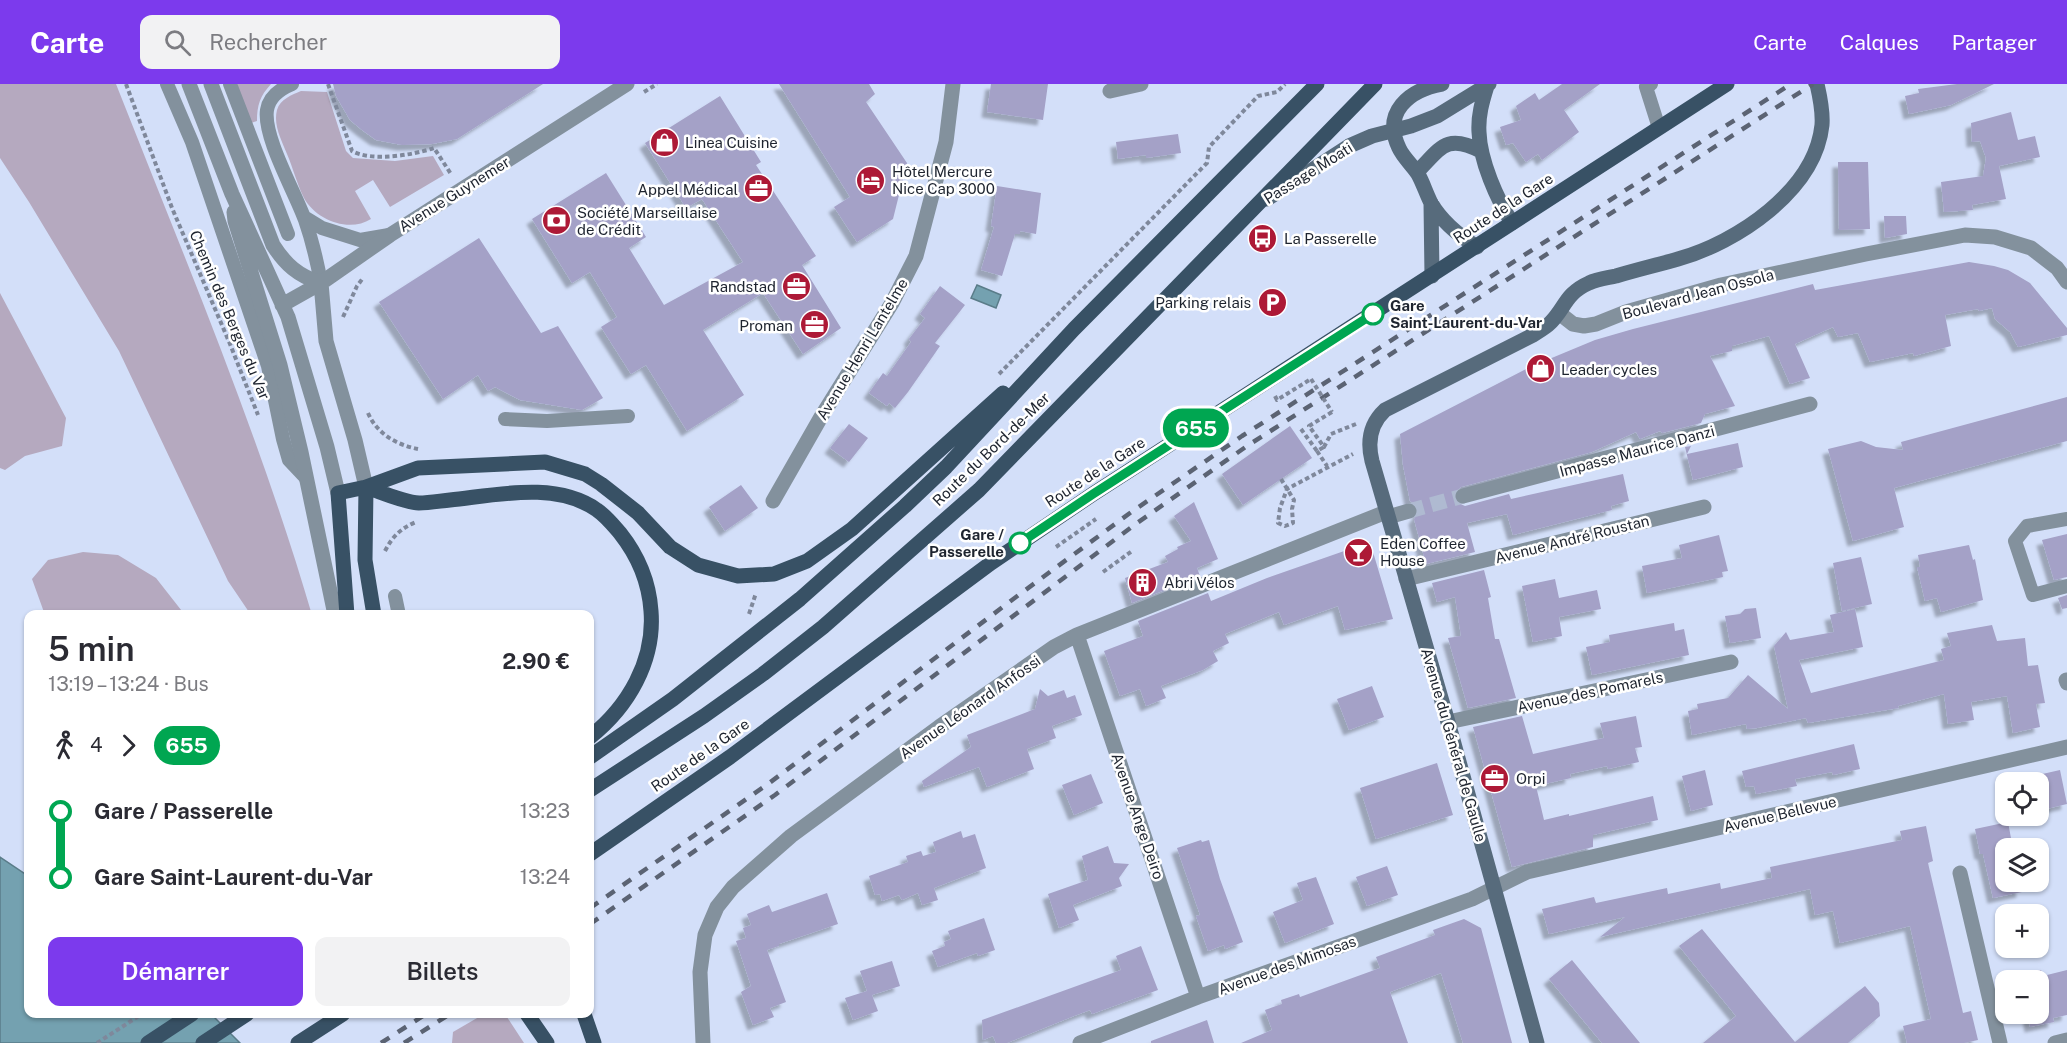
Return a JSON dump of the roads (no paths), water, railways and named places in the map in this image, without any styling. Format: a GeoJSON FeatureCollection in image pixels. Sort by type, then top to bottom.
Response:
{"type":"FeatureCollection","features":[{"type":"Feature","properties":{"kind":"main road","name":"Route du Bord-de-Mer"},"geometry":{"type":"LineString","coordinates":[[594,754],[673,699],[800,599],[946,466],[1074,329],[1317,84]]}},
{"type":"Feature","properties":{"kind":"main road","name":"Route du Bord-de-Mer"},"geometry":{"type":"LineString","coordinates":[[594,787],[704,716],[763,674],[823,627],[979,490],[1375,84]]}},
{"type":"Feature","properties":{"kind":"main road"},"geometry":{"type":"LineString","coordinates":[[1442,84],[1420,90],[1405,100],[1397,111],[1394,131],[1399,147],[1417,172],[1431,203],[1456,234],[1477,247]]}},
{"type":"Feature","properties":{"kind":"main road","name":"Route de la Gare"},"geometry":{"type":"LineString","coordinates":[[594,851],[730,757],[991,563],[1093,494],[1727,84]]}},
{"type":"Feature","properties":{"kind":"main road"},"geometry":{"type":"LineString","coordinates":[[1559,313],[1567,299],[1590,283],[1681,259],[1711,246],[1746,227],[1785,197],[1805,170],[1820,137],[1822,114],[1817,84]]}},
{"type":"Feature","properties":{"kind":"main road","name":"Passage Moati"},"geometry":{"type":"LineString","coordinates":[[1256,206],[1349,146],[1372,136],[1437,116],[1488,85]]}},
{"type":"Feature","properties":{"kind":"main road","name":"Passage Moati"},"geometry":{"type":"LineString","coordinates":[[1488,85],[1480,111],[1481,152],[1502,206],[1512,223]]}},
{"type":"Feature","properties":{"kind":"main road"},"geometry":{"type":"LineString","coordinates":[[1417,172],[1447,144],[1454,142],[1468,144],[1481,152]]}},
{"type":"Feature","properties":{"kind":"main road"},"geometry":{"type":"LineString","coordinates":[[1431,203],[1432,276]]}},
{"type":"Feature","properties":{"kind":"main road","name":"Avenue du Général de Gaulle"},"geometry":{"type":"LineString","coordinates":[[1537,1043],[1369,448],[1372,427],[1377,417],[1385,410],[1533,335],[1548,325],[1559,313]]}},
{"type":"Feature","properties":{"kind":"main road"},"geometry":{"type":"LineString","coordinates":[[347,610],[338,492],[366,487],[418,468],[544,462],[585,474],[638,513],[670,547],[698,565],[738,576],[774,574],[807,561],[852,529],[1074,329]]}},
{"type":"Feature","properties":{"kind":"main road"},"geometry":{"type":"LineString","coordinates":[[366,487],[365,560],[373,610]]}},
{"type":"Feature","properties":{"kind":"main road"},"geometry":{"type":"LineString","coordinates":[[366,487],[418,503],[526,492],[549,494],[572,498],[597,510],[615,528],[631,546],[643,568],[650,596],[652,623],[650,644],[635,685],[619,710],[594,733]]}},
{"type":"Feature","properties":{"kind":"main road"},"geometry":{"type":"LineString","coordinates":[[148,1043],[186,1018]]}},
{"type":"Feature","properties":{"kind":"main road"},"geometry":{"type":"LineString","coordinates":[[203,1043],[241,1018]]}},
{"type":"Feature","properties":{"kind":"main road"},"geometry":{"type":"LineString","coordinates":[[298,1043],[337,1018]]}},
{"type":"Feature","properties":{"kind":"main road"},"geometry":{"type":"LineString","coordinates":[[530,1018],[547,1043]]}},
{"type":"Feature","properties":{"kind":"main road"},"geometry":{"type":"LineString","coordinates":[[585,1018],[594,1043]]}},
{"type":"Feature","properties":{"kind":"street"},"geometry":{"type":"LineString","coordinates":[[189,84],[232,194],[288,317],[338,492]]}},
{"type":"Feature","properties":{"kind":"street"},"geometry":{"type":"LineString","coordinates":[[211,84],[273,244],[294,271],[321,283],[326,341],[355,440],[366,487]]}},
{"type":"Feature","properties":{"kind":"street","name":"Avenue Guynemer"},"geometry":{"type":"LineString","coordinates":[[282,305],[321,283],[390,235],[627,84]]}},
{"type":"Feature","properties":{"kind":"street","name":"Avenue Henri Lantelme"},"geometry":{"type":"LineString","coordinates":[[773,501],[821,417],[892,303],[916,256],[946,142],[953,84]]}},
{"type":"Feature","properties":{"kind":"street"},"geometry":{"type":"LineString","coordinates":[[1110,92],[1141,84]]}},
{"type":"Feature","properties":{"kind":"street"},"geometry":{"type":"LineString","coordinates":[[232,194],[235,221],[280,365],[334,610]]}},
{"type":"Feature","properties":{"kind":"street","name":"Boulevard Jean Ossola"},"geometry":{"type":"LineString","coordinates":[[1559,313],[1573,324],[1584,326],[1596,324],[1626,312],[1721,285],[1965,235],[1995,237],[2031,248],[2057,268],[2067,282]]}},
{"type":"Feature","properties":{"kind":"street","name":"Impasse Maurice Danzi"},"geometry":{"type":"LineString","coordinates":[[1462,496],[1810,404]]}},
{"type":"Feature","properties":{"kind":"street","name":"Avenue André Roustan"},"geometry":{"type":"LineString","coordinates":[[1406,579],[1704,507]]}},
{"type":"Feature","properties":{"kind":"street"},"geometry":{"type":"LineString","coordinates":[[1387,515],[1409,511]]}},
{"type":"Feature","properties":{"kind":"street","name":"Avenue Léonard Anfossi"},"geometry":{"type":"LineString","coordinates":[[703,1043],[700,972],[705,935],[717,907],[733,887],[791,836],[939,727],[1054,647],[1077,634],[1387,515]]}},
{"type":"Feature","properties":{"kind":"street","name":"Avenue Ange Deiro"},"geometry":{"type":"LineString","coordinates":[[1077,634],[1198,997]]}},
{"type":"Feature","properties":{"kind":"street","name":"Avenue des Pomarels"},"geometry":{"type":"LineString","coordinates":[[1448,722],[1731,662]]}},
{"type":"Feature","properties":{"kind":"street","name":"Avenue Bellevue"},"geometry":{"type":"LineString","coordinates":[[1494,887],[1527,872],[2067,747]]}},
{"type":"Feature","properties":{"kind":"street"},"geometry":{"type":"LineString","coordinates":[[1960,873],[2000,1043]]}},
{"type":"Feature","properties":{"kind":"street","name":"Avenue des Mimosas"},"geometry":{"type":"LineString","coordinates":[[1080,1043],[1198,997],[1472,899],[1494,887]]}},
{"type":"Feature","properties":{"kind":"street"},"geometry":{"type":"LineString","coordinates":[[2055,1043],[2067,1040]]}},
{"type":"Feature","properties":{"kind":"lane"},"geometry":{"type":"LineString","coordinates":[[167,84],[192,142],[268,366],[283,440],[290,460],[306,478]]}},
{"type":"Feature","properties":{"kind":"lane"},"geometry":{"type":"LineString","coordinates":[[230,84],[288,234]]}},
{"type":"Feature","properties":{"kind":"lane"},"geometry":{"type":"LineString","coordinates":[[291,84],[272,96],[267,110],[268,128],[312,240],[321,283]]}},
{"type":"Feature","properties":{"kind":"lane"},"geometry":{"type":"LineString","coordinates":[[1651,84],[1646,87],[1659,128]]}},
{"type":"Feature","properties":{"kind":"lane"},"geometry":{"type":"LineString","coordinates":[[304,217],[322,228],[360,240],[390,235]]}},
{"type":"Feature","properties":{"kind":"lane"},"geometry":{"type":"LineString","coordinates":[[505,419],[547,421],[628,416]]}},
{"type":"Feature","properties":{"kind":"lane"},"geometry":{"type":"LineString","coordinates":[[2067,519],[2027,526],[2015,541],[2033,595],[2067,586]]}},
{"type":"Feature","properties":{"kind":"lane"},"geometry":{"type":"LineString","coordinates":[[395,596],[398,610]]}},
{"type":"Feature","properties":{"kind":"water"},"geometry":{"type":"Polygon","coordinates":[[[977,285],[1001,295],[996,308],[971,298],[977,285]]]}},
{"type":"Feature","properties":{"kind":"water"},"geometry":{"type":"Polygon","coordinates":[[[0,857],[24,873],[24,1018],[215,1018],[240,1043],[0,1043],[0,857]]]}},
{"type":"Feature","properties":{"kind":"tunnel"},"geometry":{"type":"LineString","coordinates":[[1409,511],[1463,496]]}},
{"type":"Feature","properties":{"kind":"railway"},"geometry":{"type":"LineString","coordinates":[[594,905],[768,784],[1130,513],[1242,436],[1791,84]]}},
{"type":"Feature","properties":{"kind":"railway"},"geometry":{"type":"LineString","coordinates":[[594,921],[775,795],[1137,523],[1247,446],[1813,84]]}},
{"type":"Feature","properties":{"kind":"railway"},"geometry":{"type":"LineString","coordinates":[[381,1043],[420,1018]]}},
{"type":"Feature","properties":{"kind":"railway"},"geometry":{"type":"LineString","coordinates":[[404,1043],[444,1018]]}},
{"type":"Feature","properties":{"kind":"place","name":"Linea Cuisine"},"geometry":{"type":"Point","coordinates":[664,142]}},
{"type":"Feature","properties":{"kind":"place","name":"Hôtel Mercure Nice Cap 3000"},"geometry":{"type":"Point","coordinates":[871,180]}},
{"type":"Feature","properties":{"kind":"place","name":"Appel Médical"},"geometry":{"type":"Point","coordinates":[759,189]}},
{"type":"Feature","properties":{"kind":"place","name":"Société Marseillaise de Crédit"},"geometry":{"type":"Point","coordinates":[556,221]}},
{"type":"Feature","properties":{"kind":"place","name":"La Passerelle"},"geometry":{"type":"Point","coordinates":[1263,238]}},
{"type":"Feature","properties":{"kind":"place","name":"Randstad"},"geometry":{"type":"Point","coordinates":[797,286]}},
{"type":"Feature","properties":{"kind":"place","name":"Parking relais"},"geometry":{"type":"Point","coordinates":[1272,302]}},
{"type":"Feature","properties":{"kind":"place","name":"Gare Saint-Laurent-du-Var"},"geometry":{"type":"Point","coordinates":[1373,314]}},
{"type":"Feature","properties":{"kind":"place","name":"Proman"},"geometry":{"type":"Point","coordinates":[814,325]}},
{"type":"Feature","properties":{"kind":"place","name":"Leader cycles"},"geometry":{"type":"Point","coordinates":[1540,369]}},
{"type":"Feature","properties":{"kind":"place","name":"Gare / Passerelle"},"geometry":{"type":"Point","coordinates":[1020,543]}},
{"type":"Feature","properties":{"kind":"place","name":"Eden Coffee House"},"geometry":{"type":"Point","coordinates":[1359,552]}},
{"type":"Feature","properties":{"kind":"place","name":"Abri Vélos"},"geometry":{"type":"Point","coordinates":[1143,582]}},
{"type":"Feature","properties":{"kind":"place","name":"Orpi"},"geometry":{"type":"Point","coordinates":[1495,778]}}]}
